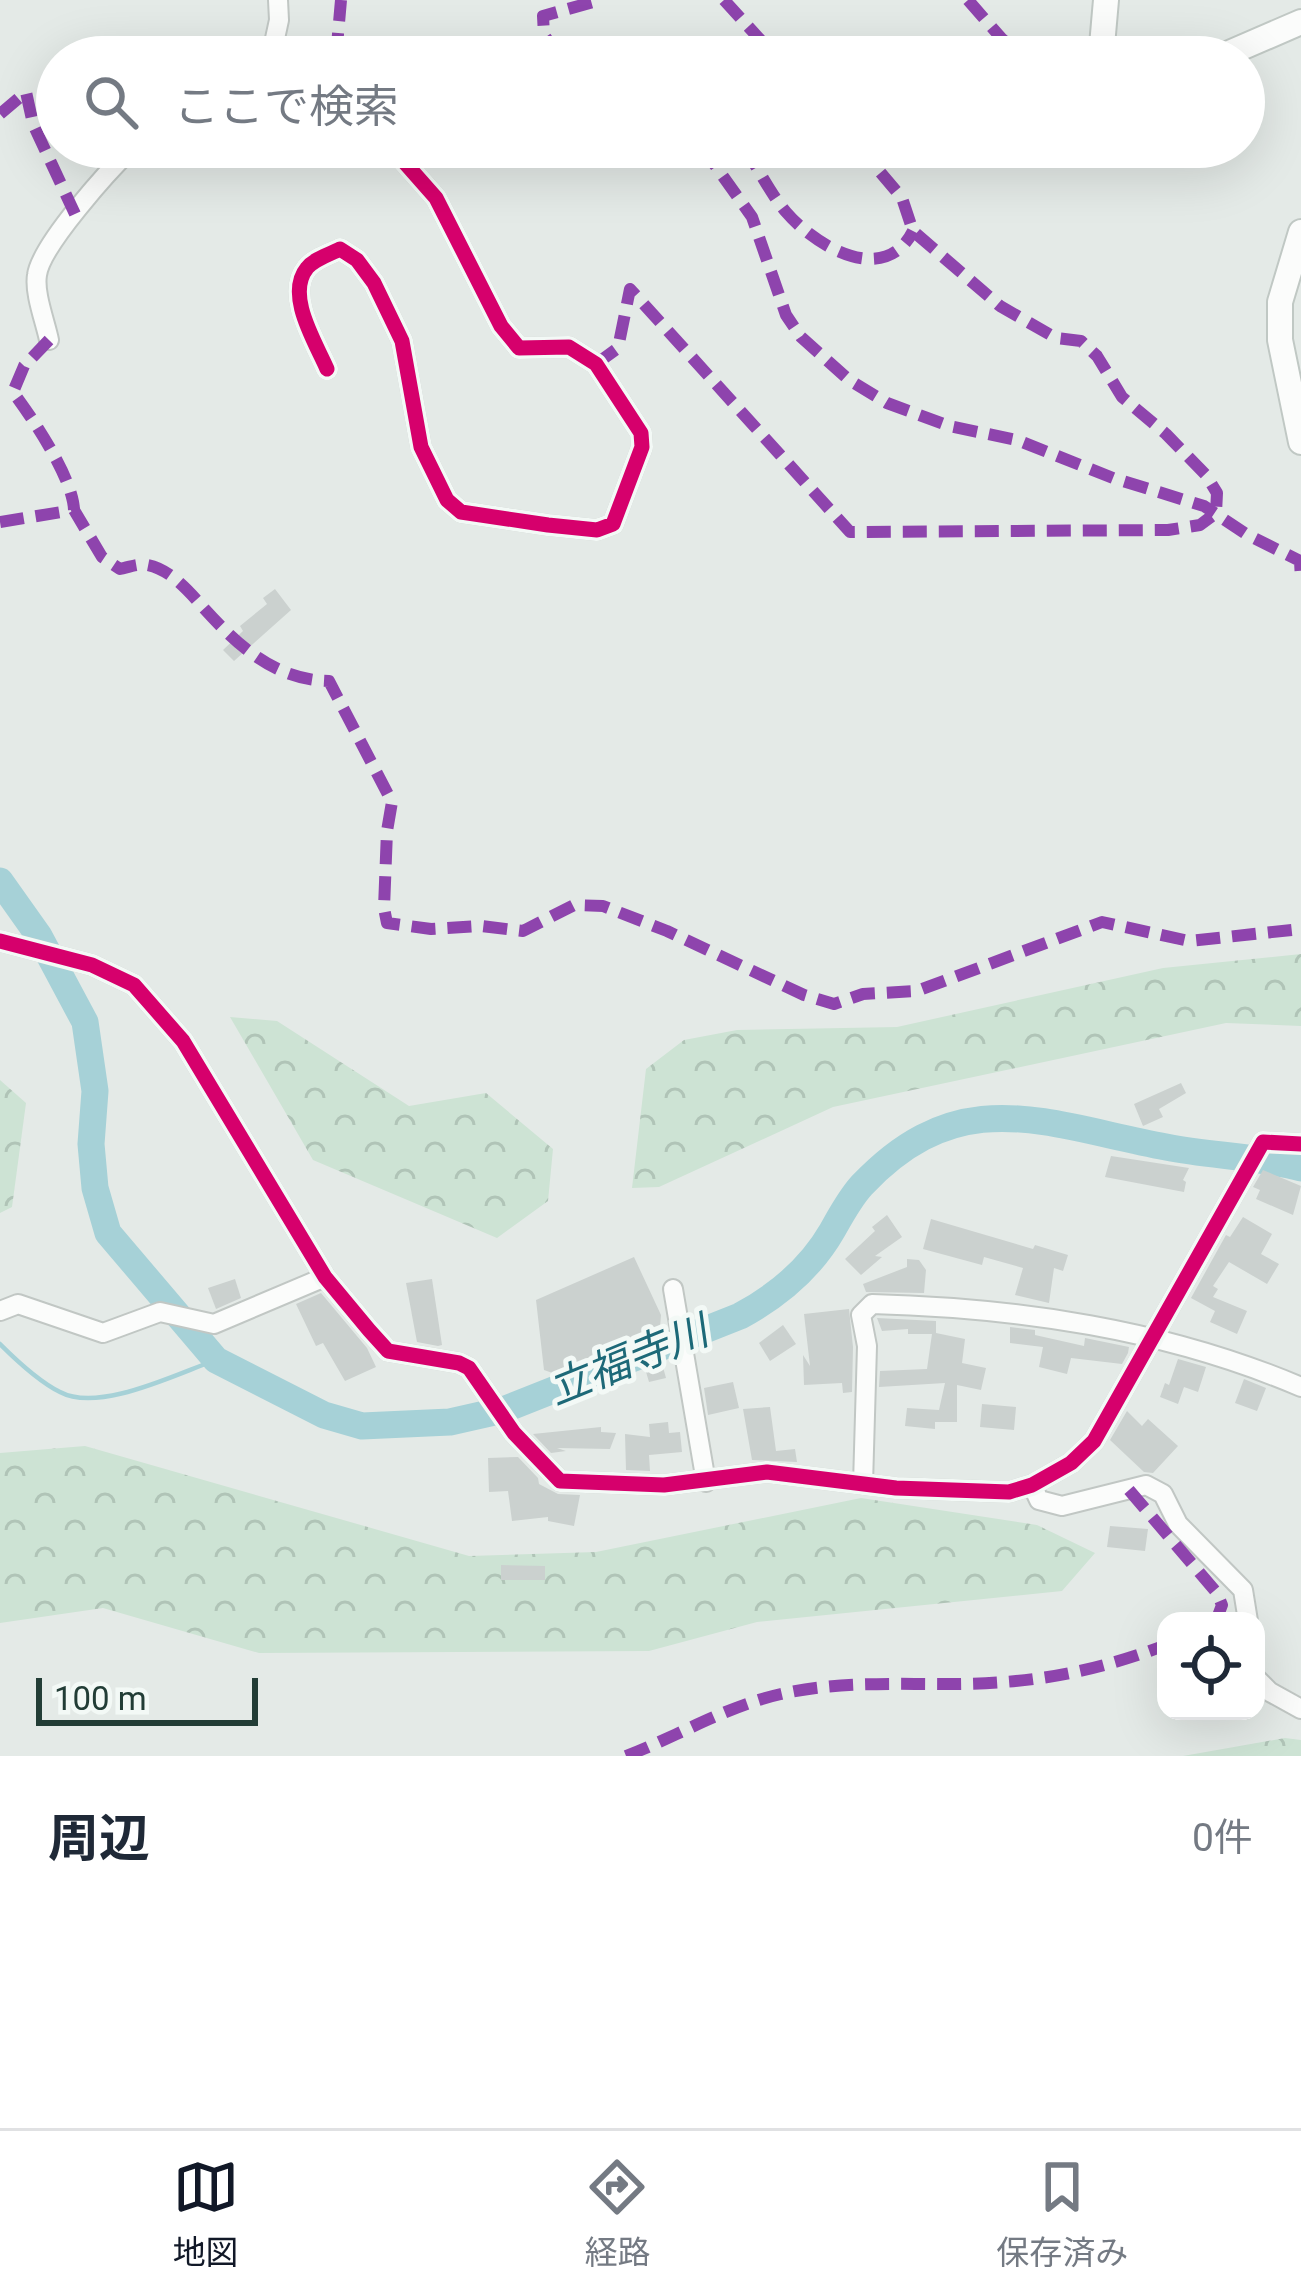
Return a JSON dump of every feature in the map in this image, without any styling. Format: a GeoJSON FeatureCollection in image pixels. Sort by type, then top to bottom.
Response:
{"type":"FeatureCollection","features":[{"type":"Feature","properties":{"kind":"main road"},"geometry":{"type":"LineString","coordinates":[[1103,36],[1106,0]]}},
{"type":"Feature","properties":{"kind":"main road"},"geometry":{"type":"LineString","coordinates":[[1265,38],[1301,22]]}},
{"type":"Feature","properties":{"kind":"main road"},"geometry":{"type":"LineString","coordinates":[[1301,232],[1280,302],[1280,340],[1301,442]]}},
{"type":"Feature","properties":{"kind":"street"},"geometry":{"type":"LineString","coordinates":[[276,36],[278,0]]}},
{"type":"Feature","properties":{"kind":"street"},"geometry":{"type":"LineString","coordinates":[[49,340],[37,275],[61,233],[112,168]]}},
{"type":"Feature","properties":{"kind":"street"},"geometry":{"type":"LineString","coordinates":[[327,369],[302,309],[299,283],[308,266],[340,249],[357,260],[374,283],[402,341],[421,447],[447,500],[460,512],[548,525],[598,530],[613,524],[642,447],[640,434],[596,364],[569,347],[519,348],[501,326],[436,198],[410,168]]}},
{"type":"Feature","properties":{"kind":"street"},"geometry":{"type":"LineString","coordinates":[[0,941],[92,965],[134,985],[183,1041],[325,1277],[388,1351],[469,1368],[514,1433],[560,1480],[621,1486],[767,1472],[863,1484],[1009,1492],[1032,1485],[1070,1463],[1094,1441],[1262,1142],[1301,1144]]}},
{"type":"Feature","properties":{"kind":"street"},"geometry":{"type":"LineString","coordinates":[[0,1311],[18,1304],[103,1334],[160,1312],[214,1324],[325,1277]]}},
{"type":"Feature","properties":{"kind":"street"},"geometry":{"type":"LineString","coordinates":[[673,1289],[706,1481]]}},
{"type":"Feature","properties":{"kind":"street"},"geometry":{"type":"LineString","coordinates":[[863,1484],[867,1346],[862,1316],[866,1306],[979,1307],[1154,1336],[1301,1387]]}},
{"type":"Feature","properties":{"kind":"street"},"geometry":{"type":"LineString","coordinates":[[1032,1485],[1040,1500],[1062,1506],[1146,1485],[1162,1494],[1178,1524],[1243,1590],[1247,1612]]}},
{"type":"Feature","properties":{"kind":"street"},"geometry":{"type":"LineString","coordinates":[[1265,1687],[1301,1709]]}},
{"type":"Feature","properties":{"kind":"green space"},"geometry":{"type":"Polygon","coordinates":[[[1301,954],[1301,1026],[1226,1023],[833,1107],[659,1187],[632,1188],[646,1069],[684,1040],[737,1030],[897,1027],[1163,968],[1301,954]]]}},
{"type":"Feature","properties":{"kind":"green space"},"geometry":{"type":"Polygon","coordinates":[[[230,1017],[277,1021],[409,1106],[486,1093],[553,1149],[548,1201],[497,1238],[313,1160],[230,1017]]]}},
{"type":"Feature","properties":{"kind":"green space"},"geometry":{"type":"Polygon","coordinates":[[[0,1080],[26,1103],[12,1207],[0,1213],[0,1080]]]}},
{"type":"Feature","properties":{"kind":"green space"},"geometry":{"type":"Polygon","coordinates":[[[85,1446],[469,1556],[596,1552],[861,1498],[1037,1525],[1095,1553],[1062,1591],[757,1622],[649,1651],[259,1653],[103,1608],[0,1623],[0,1453],[85,1446]]]}},
{"type":"Feature","properties":{"kind":"green space"},"geometry":{"type":"Polygon","coordinates":[[[1285,1738],[1301,1740],[1301,1756],[1183,1756],[1285,1738]]]}},
{"type":"Feature","properties":{"kind":"building"},"geometry":{"type":"Polygon","coordinates":[[[275,589],[291,610],[234,661],[223,650],[243,631],[240,626],[267,604],[263,598],[275,589]]]}},
{"type":"Feature","properties":{"kind":"building"},"geometry":{"type":"Polygon","coordinates":[[[1181,1083],[1186,1093],[1159,1109],[1163,1117],[1143,1126],[1134,1104],[1181,1083]]]}},
{"type":"Feature","properties":{"kind":"building"},"geometry":{"type":"Polygon","coordinates":[[[1111,1156],[1189,1168],[1184,1192],[1105,1177],[1111,1156]]]}},
{"type":"Feature","properties":{"kind":"building"},"geometry":{"type":"Polygon","coordinates":[[[1263,1170],[1301,1186],[1293,1215],[1256,1199],[1260,1190],[1253,1187],[1263,1170]]]}},
{"type":"Feature","properties":{"kind":"building"},"geometry":{"type":"Polygon","coordinates":[[[887,1215],[902,1237],[875,1256],[882,1257],[861,1275],[845,1259],[887,1215]]]}},
{"type":"Feature","properties":{"kind":"building"},"geometry":{"type":"Polygon","coordinates":[[[1243,1217],[1272,1234],[1261,1254],[1279,1264],[1267,1284],[1229,1262],[1213,1286],[1218,1289],[1213,1297],[1247,1311],[1237,1334],[1210,1322],[1215,1311],[1191,1298],[1226,1235],[1230,1237],[1243,1217]]]}},
{"type":"Feature","properties":{"kind":"building"},"geometry":{"type":"Polygon","coordinates":[[[931,1219],[1068,1255],[1063,1271],[1054,1268],[1049,1303],[1015,1295],[1023,1268],[984,1257],[982,1265],[923,1249],[931,1219]]]}},
{"type":"Feature","properties":{"kind":"building"},"geometry":{"type":"Polygon","coordinates":[[[634,1257],[661,1315],[656,1342],[666,1378],[649,1382],[639,1348],[561,1376],[544,1370],[536,1300],[634,1257]]]}},
{"type":"Feature","properties":{"kind":"building"},"geometry":{"type":"Polygon","coordinates":[[[907,1259],[919,1260],[926,1270],[924,1293],[866,1292],[863,1284],[907,1267],[907,1259]]]}},
{"type":"Feature","properties":{"kind":"building"},"geometry":{"type":"Polygon","coordinates":[[[235,1279],[241,1298],[216,1309],[208,1288],[235,1279]]]}},
{"type":"Feature","properties":{"kind":"building"},"geometry":{"type":"Polygon","coordinates":[[[432,1279],[442,1345],[438,1346],[417,1342],[406,1283],[432,1279]]]}},
{"type":"Feature","properties":{"kind":"building"},"geometry":{"type":"Polygon","coordinates":[[[321,1293],[367,1348],[376,1367],[345,1381],[323,1343],[316,1346],[296,1304],[321,1293]]]}},
{"type":"Feature","properties":{"kind":"building"},"geometry":{"type":"Polygon","coordinates":[[[849,1309],[852,1392],[843,1393],[842,1383],[804,1385],[803,1355],[810,1366],[804,1314],[849,1309]]]}},
{"type":"Feature","properties":{"kind":"building"},"geometry":{"type":"Polygon","coordinates":[[[877,1318],[936,1321],[936,1333],[965,1339],[962,1363],[986,1368],[981,1390],[957,1385],[957,1422],[935,1422],[935,1429],[905,1426],[907,1408],[939,1410],[945,1383],[879,1387],[880,1371],[927,1369],[932,1334],[882,1331],[877,1318]]]}},
{"type":"Feature","properties":{"kind":"building"},"geometry":{"type":"Polygon","coordinates":[[[783,1325],[796,1344],[770,1361],[759,1343],[783,1325]]]}},
{"type":"Feature","properties":{"kind":"building"},"geometry":{"type":"Polygon","coordinates":[[[1010,1327],[1084,1346],[1085,1338],[1129,1347],[1128,1353],[1122,1364],[1071,1358],[1067,1374],[1039,1367],[1043,1347],[1010,1343],[1010,1327]]]}},
{"type":"Feature","properties":{"kind":"building"},"geometry":{"type":"Polygon","coordinates":[[[1178,1359],[1206,1367],[1198,1392],[1184,1387],[1178,1404],[1160,1397],[1178,1359]]]}},
{"type":"Feature","properties":{"kind":"building"},"geometry":{"type":"Polygon","coordinates":[[[1244,1379],[1266,1388],[1257,1411],[1235,1403],[1244,1379]]]}},
{"type":"Feature","properties":{"kind":"building"},"geometry":{"type":"Polygon","coordinates":[[[733,1382],[739,1408],[708,1415],[704,1388],[733,1382]]]}},
{"type":"Feature","properties":{"kind":"building"},"geometry":{"type":"Polygon","coordinates":[[[982,1404],[1016,1407],[1014,1430],[980,1427],[982,1404]]]}},
{"type":"Feature","properties":{"kind":"building"},"geometry":{"type":"Polygon","coordinates":[[[770,1407],[776,1451],[795,1449],[797,1462],[752,1460],[743,1409],[770,1407]]]}},
{"type":"Feature","properties":{"kind":"building"},"geometry":{"type":"Polygon","coordinates":[[[1127,1411],[1142,1426],[1148,1419],[1178,1446],[1153,1473],[1144,1472],[1110,1440],[1127,1411]]]}},
{"type":"Feature","properties":{"kind":"building"},"geometry":{"type":"Polygon","coordinates":[[[668,1422],[669,1433],[680,1432],[682,1452],[649,1455],[650,1471],[626,1470],[625,1434],[650,1437],[649,1424],[668,1422]]]}},
{"type":"Feature","properties":{"kind":"building"},"geometry":{"type":"Polygon","coordinates":[[[601,1427],[601,1432],[616,1433],[610,1449],[557,1448],[566,1451],[551,1453],[533,1434],[601,1427]]]}},
{"type":"Feature","properties":{"kind":"building"},"geometry":{"type":"Polygon","coordinates":[[[518,1457],[539,1484],[558,1494],[580,1495],[574,1526],[548,1521],[548,1517],[512,1521],[508,1491],[489,1492],[488,1458],[518,1457]]]}},
{"type":"Feature","properties":{"kind":"building"},"geometry":{"type":"Polygon","coordinates":[[[1110,1526],[1148,1529],[1145,1551],[1107,1547],[1110,1526]]]}},
{"type":"Feature","properties":{"kind":"building"},"geometry":{"type":"Polygon","coordinates":[[[501,1565],[545,1566],[545,1580],[501,1580],[501,1565]]]}},
{"type":"Feature","properties":{"kind":"waterway","name":"立福寺川"},"geometry":{"type":"LineString","coordinates":[[0,881],[39,936],[85,1022],[95,1091],[91,1144],[95,1188],[108,1233],[216,1360],[324,1415],[362,1426],[450,1422],[503,1410],[740,1316],[804,1269],[858,1190],[898,1153],[934,1132],[970,1121],[1042,1121],[1301,1168]]}},
{"type":"Feature","properties":{"kind":"waterway"},"geometry":{"type":"LineString","coordinates":[[0,1344],[44,1382],[76,1397],[116,1395],[216,1360]]}},
{"type":"Feature","properties":{"kind":"marked path"},"geometry":{"type":"LineString","coordinates":[[338,36],[341,0]]}},
{"type":"Feature","properties":{"kind":"marked path"},"geometry":{"type":"LineString","coordinates":[[545,36],[543,16],[600,0]]}},
{"type":"Feature","properties":{"kind":"marked path"},"geometry":{"type":"LineString","coordinates":[[724,0],[757,36]]}},
{"type":"Feature","properties":{"kind":"marked path"},"geometry":{"type":"LineString","coordinates":[[968,0],[999,36]]}},
{"type":"Feature","properties":{"kind":"marked path"},"geometry":{"type":"LineString","coordinates":[[0,114],[26,92],[36,130]]}},
{"type":"Feature","properties":{"kind":"marked path"},"geometry":{"type":"LineString","coordinates":[[54,168],[75,214]]}},
{"type":"Feature","properties":{"kind":"marked path"},"geometry":{"type":"LineString","coordinates":[[717,168],[752,217],[786,315],[801,337],[849,380],[887,403],[949,426],[1017,440],[1113,478],[1204,506],[1300,561],[1301,580]]}},
{"type":"Feature","properties":{"kind":"marked path"},"geometry":{"type":"LineString","coordinates":[[756,168],[799,225],[850,256],[886,257],[901,248],[913,231]]}},
{"type":"Feature","properties":{"kind":"marked path"},"geometry":{"type":"LineString","coordinates":[[596,364],[618,348],[630,289],[850,532],[1168,530],[1200,525],[1216,513],[1217,493],[1206,475],[1122,397],[1097,356],[1081,341],[1056,338],[1000,306],[913,231],[902,198],[877,168]]}},
{"type":"Feature","properties":{"kind":"marked path"},"geometry":{"type":"LineString","coordinates":[[49,340],[24,366],[13,392],[60,466],[74,510]]}},
{"type":"Feature","properties":{"kind":"marked path"},"geometry":{"type":"LineString","coordinates":[[0,522],[74,510],[102,557],[120,569],[156,567],[184,587],[258,658],[291,674],[329,681],[392,802],[387,831],[387,923],[523,931],[574,905],[603,906],[834,1004],[863,994],[917,991],[1102,922],[1189,941],[1301,929]]}},
{"type":"Feature","properties":{"kind":"marked path"},"geometry":{"type":"LineString","coordinates":[[1129,1490],[1217,1593],[1219,1612]]}},
{"type":"Feature","properties":{"kind":"marked path"},"geometry":{"type":"LineString","coordinates":[[626,1756],[781,1694],[864,1684],[1025,1680],[1086,1670],[1157,1648]]}},
{"type":"Feature","properties":{"kind":"cycle path"},"geometry":{"type":"LineString","coordinates":[[327,369],[299,292],[310,265],[340,249],[357,260],[374,283],[402,341],[421,447],[447,500],[461,512],[548,525],[597,530],[613,524],[642,447],[641,433],[596,364],[569,347],[519,348],[501,326],[436,198],[410,168]]}},
{"type":"Feature","properties":{"kind":"cycle path"},"geometry":{"type":"LineString","coordinates":[[0,941],[92,965],[134,985],[183,1041],[325,1277],[369,1330],[388,1351],[469,1368],[514,1433],[560,1481],[664,1485],[767,1472],[896,1488],[1009,1492],[1032,1485],[1071,1463],[1094,1441],[1263,1142],[1301,1144]]}}]}
